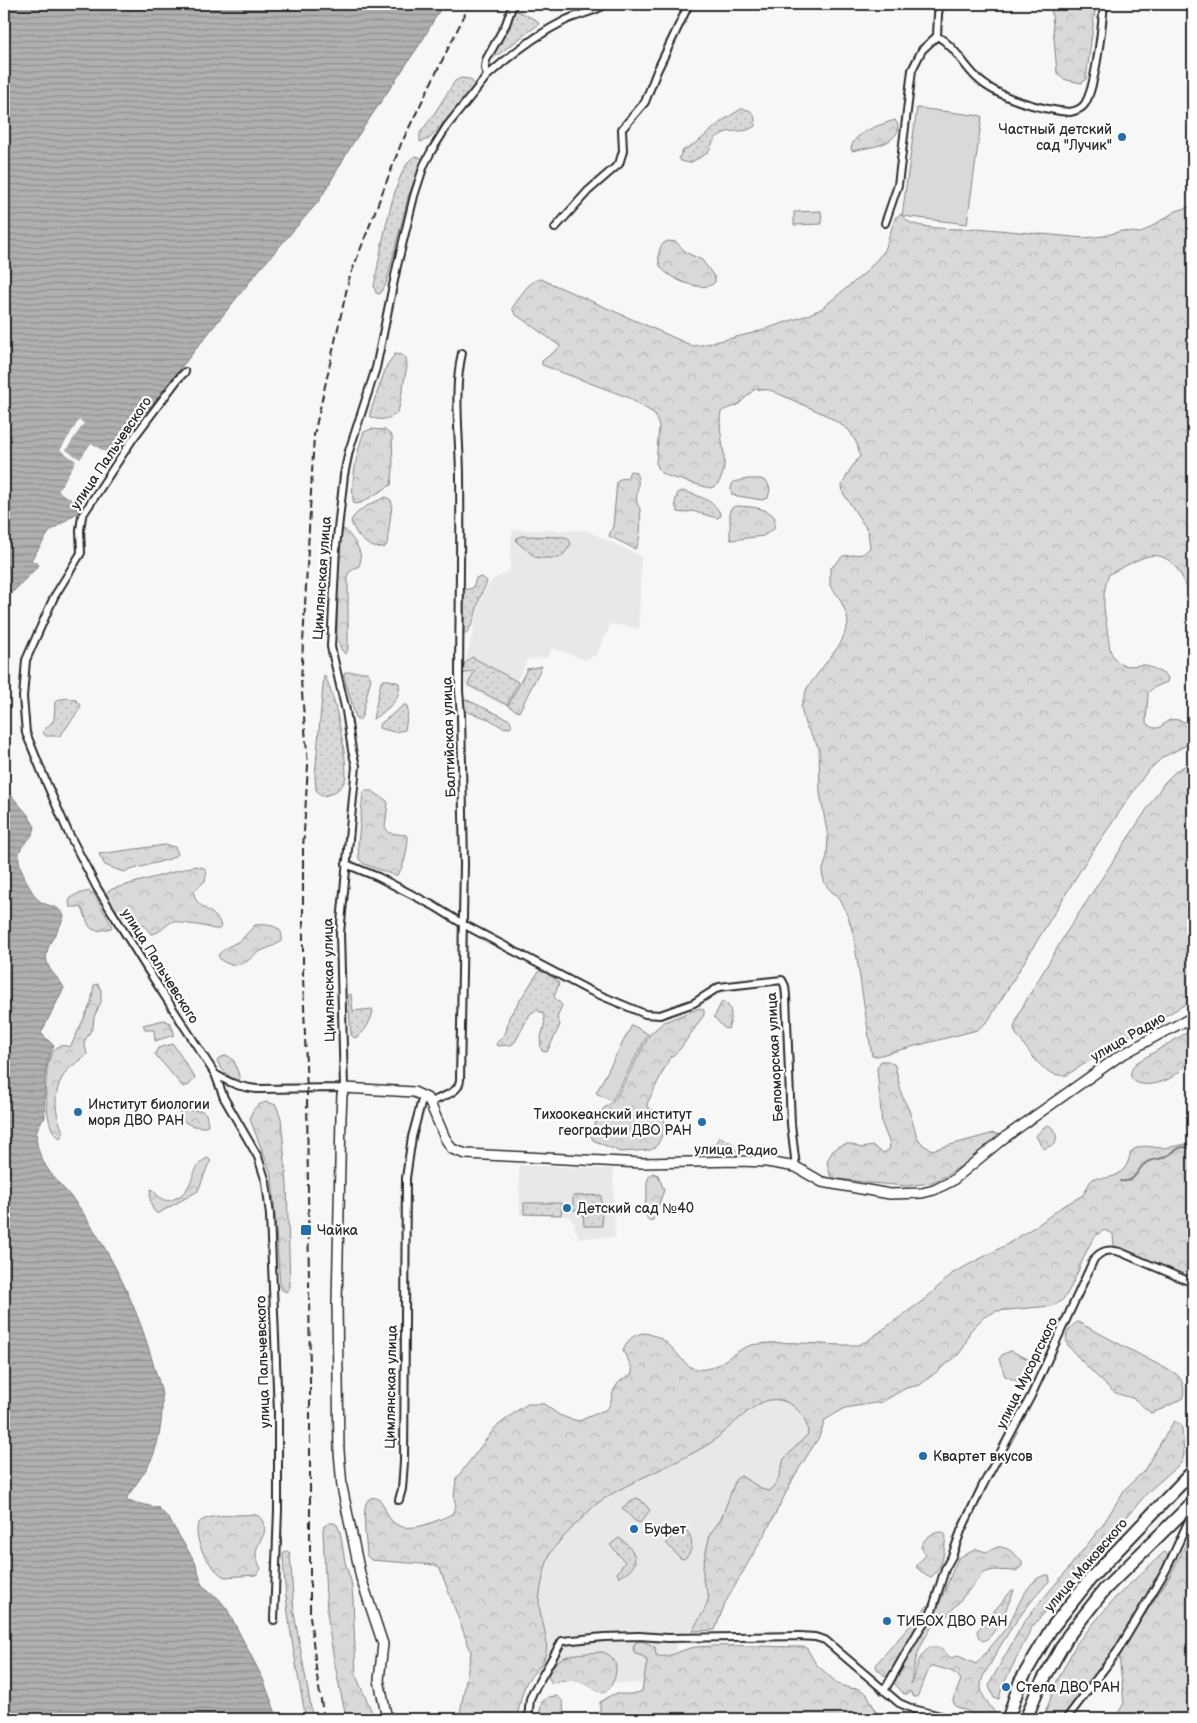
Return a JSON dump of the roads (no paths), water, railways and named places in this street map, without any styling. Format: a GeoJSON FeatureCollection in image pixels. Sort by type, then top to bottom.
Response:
{"type":"FeatureCollection","features":[{"type":"Feature","properties":{"kind":"highway","name":"улица Маковского"},"geometry":{"type":"LineString","coordinates":[[1008,1719],[1020,1682],[1051,1629],[1090,1578],[1192,1474]]}},
{"type":"Feature","properties":{"kind":"highway"},"geometry":{"type":"LineString","coordinates":[[1026,1719],[1037,1691],[1068,1636],[1105,1589],[1192,1503]]}},
{"type":"Feature","properties":{"kind":"main road","name":"улица Радио"},"geometry":{"type":"LineString","coordinates":[[427,1099],[450,1145],[455,1151],[466,1154],[642,1162],[767,1162],[796,1167],[822,1182],[851,1188],[902,1194],[934,1190],[952,1181],[1004,1138],[1095,1072],[1150,1039],[1193,1017]]}},
{"type":"Feature","properties":{"kind":"main road"},"geometry":{"type":"LineString","coordinates":[[387,1719],[379,1680],[383,1644],[361,1578],[342,1486],[339,1451],[337,1304],[342,1095],[344,1088],[414,1092],[427,1099]]}},
{"type":"Feature","properties":{"kind":"street"},"geometry":{"type":"LineString","coordinates":[[487,76],[486,60],[506,24],[513,4]]}},
{"type":"Feature","properties":{"kind":"street","name":"Цимлянская улица"},"geometry":{"type":"LineString","coordinates":[[344,1088],[340,933],[356,766],[331,640],[336,547],[344,475],[349,451],[376,368],[414,196],[424,165],[432,150],[475,88],[487,76],[534,39],[554,27],[606,4]]}},
{"type":"Feature","properties":{"kind":"street"},"geometry":{"type":"LineString","coordinates":[[555,228],[588,191],[619,164],[623,151],[622,129],[646,102],[657,71],[689,4]]}},
{"type":"Feature","properties":{"kind":"street"},"geometry":{"type":"LineString","coordinates":[[885,223],[898,185],[912,70],[922,50],[938,36],[940,4]]}},
{"type":"Feature","properties":{"kind":"street"},"geometry":{"type":"LineString","coordinates":[[938,36],[948,43],[977,78],[997,93],[1027,103],[1070,112],[1077,110],[1084,104],[1090,92],[1098,54],[1104,4]]}},
{"type":"Feature","properties":{"kind":"street","name":"Балтийская улица"},"geometry":{"type":"LineString","coordinates":[[427,1099],[451,1093],[460,1085],[464,854],[459,691],[460,525],[458,368],[462,353]]}},
{"type":"Feature","properties":{"kind":"street","name":"улица Пальчевского"},"geometry":{"type":"LineString","coordinates":[[185,372],[132,440],[82,516],[80,530],[81,553],[54,597],[29,651],[24,670],[23,697],[28,737],[72,840],[119,926],[215,1074],[224,1098],[258,1157],[266,1182],[270,1215],[278,1411],[278,1510],[274,1620]]}},
{"type":"Feature","properties":{"kind":"street"},"geometry":{"type":"LineString","coordinates":[[346,864],[434,906],[463,924]]}},
{"type":"Feature","properties":{"kind":"street","name":"Беломорская улица"},"geometry":{"type":"LineString","coordinates":[[463,924],[588,990],[645,1014],[660,1015],[669,1012],[694,1003],[720,987],[779,980],[784,982],[791,1124],[796,1167]]}},
{"type":"Feature","properties":{"kind":"street"},"geometry":{"type":"LineString","coordinates":[[215,1074],[232,1085],[245,1088],[344,1088]]}},
{"type":"Feature","properties":{"kind":"street","name":"Цимлянская улица"},"geometry":{"type":"LineString","coordinates":[[399,1500],[402,1489],[404,1462],[406,1178],[412,1137],[427,1099]]}},
{"type":"Feature","properties":{"kind":"street","name":"улица Мусоргского"},"geometry":{"type":"LineString","coordinates":[[884,1691],[932,1611],[945,1569],[983,1485],[1040,1379],[1094,1259],[1100,1253],[1109,1250],[1120,1252],[1193,1283]]}},
{"type":"Feature","properties":{"kind":"street"},"geometry":{"type":"LineString","coordinates":[[1066,1719],[1122,1646],[1166,1570],[1190,1518],[1192,1503]]}},
{"type":"Feature","properties":{"kind":"street"},"geometry":{"type":"LineString","coordinates":[[528,1719],[530,1699],[533,1692],[562,1641],[604,1637],[815,1638],[824,1640],[904,1706],[953,1719]]}},
{"type":"Feature","properties":{"kind":"waterway"},"geometry":{"type":"LineString","coordinates":[[1120,1181],[1130,1180],[1147,1162],[1160,1159],[1177,1149],[1184,1147],[1193,1151]]}},
{"type":"Feature","properties":{"kind":"railway"},"geometry":{"type":"LineString","coordinates":[[324,1719],[310,1616],[307,1095],[303,976],[303,849],[308,765],[301,681],[314,435],[349,279],[401,144],[470,4]]}},
{"type":"Feature","properties":{"kind":"place","name":"Частный детский сад \"Лучик\""},"geometry":{"type":"Point","coordinates":[1122,137]}},
{"type":"Feature","properties":{"kind":"place","name":"Институт биологии моря ДВО РАН"},"geometry":{"type":"Point","coordinates":[78,1112]}},
{"type":"Feature","properties":{"kind":"place","name":"Тихоокеанский институт географии ДВО РАН"},"geometry":{"type":"Point","coordinates":[702,1122]}},
{"type":"Feature","properties":{"kind":"place","name":"Детский сад №40"},"geometry":{"type":"Point","coordinates":[567,1208]}},
{"type":"Feature","properties":{"kind":"place","name":"Чайка"},"geometry":{"type":"Point","coordinates":[306,1230]}},
{"type":"Feature","properties":{"kind":"place","name":"Квартет вкусов"},"geometry":{"type":"Point","coordinates":[923,1456]}},
{"type":"Feature","properties":{"kind":"place","name":"Буфет"},"geometry":{"type":"Point","coordinates":[634,1529]}},
{"type":"Feature","properties":{"kind":"place","name":"ТИБОХ ДВО РАН"},"geometry":{"type":"Point","coordinates":[887,1621]}},
{"type":"Feature","properties":{"kind":"place","name":"Стела ДВО РАН"},"geometry":{"type":"Point","coordinates":[1006,1687]}}]}
